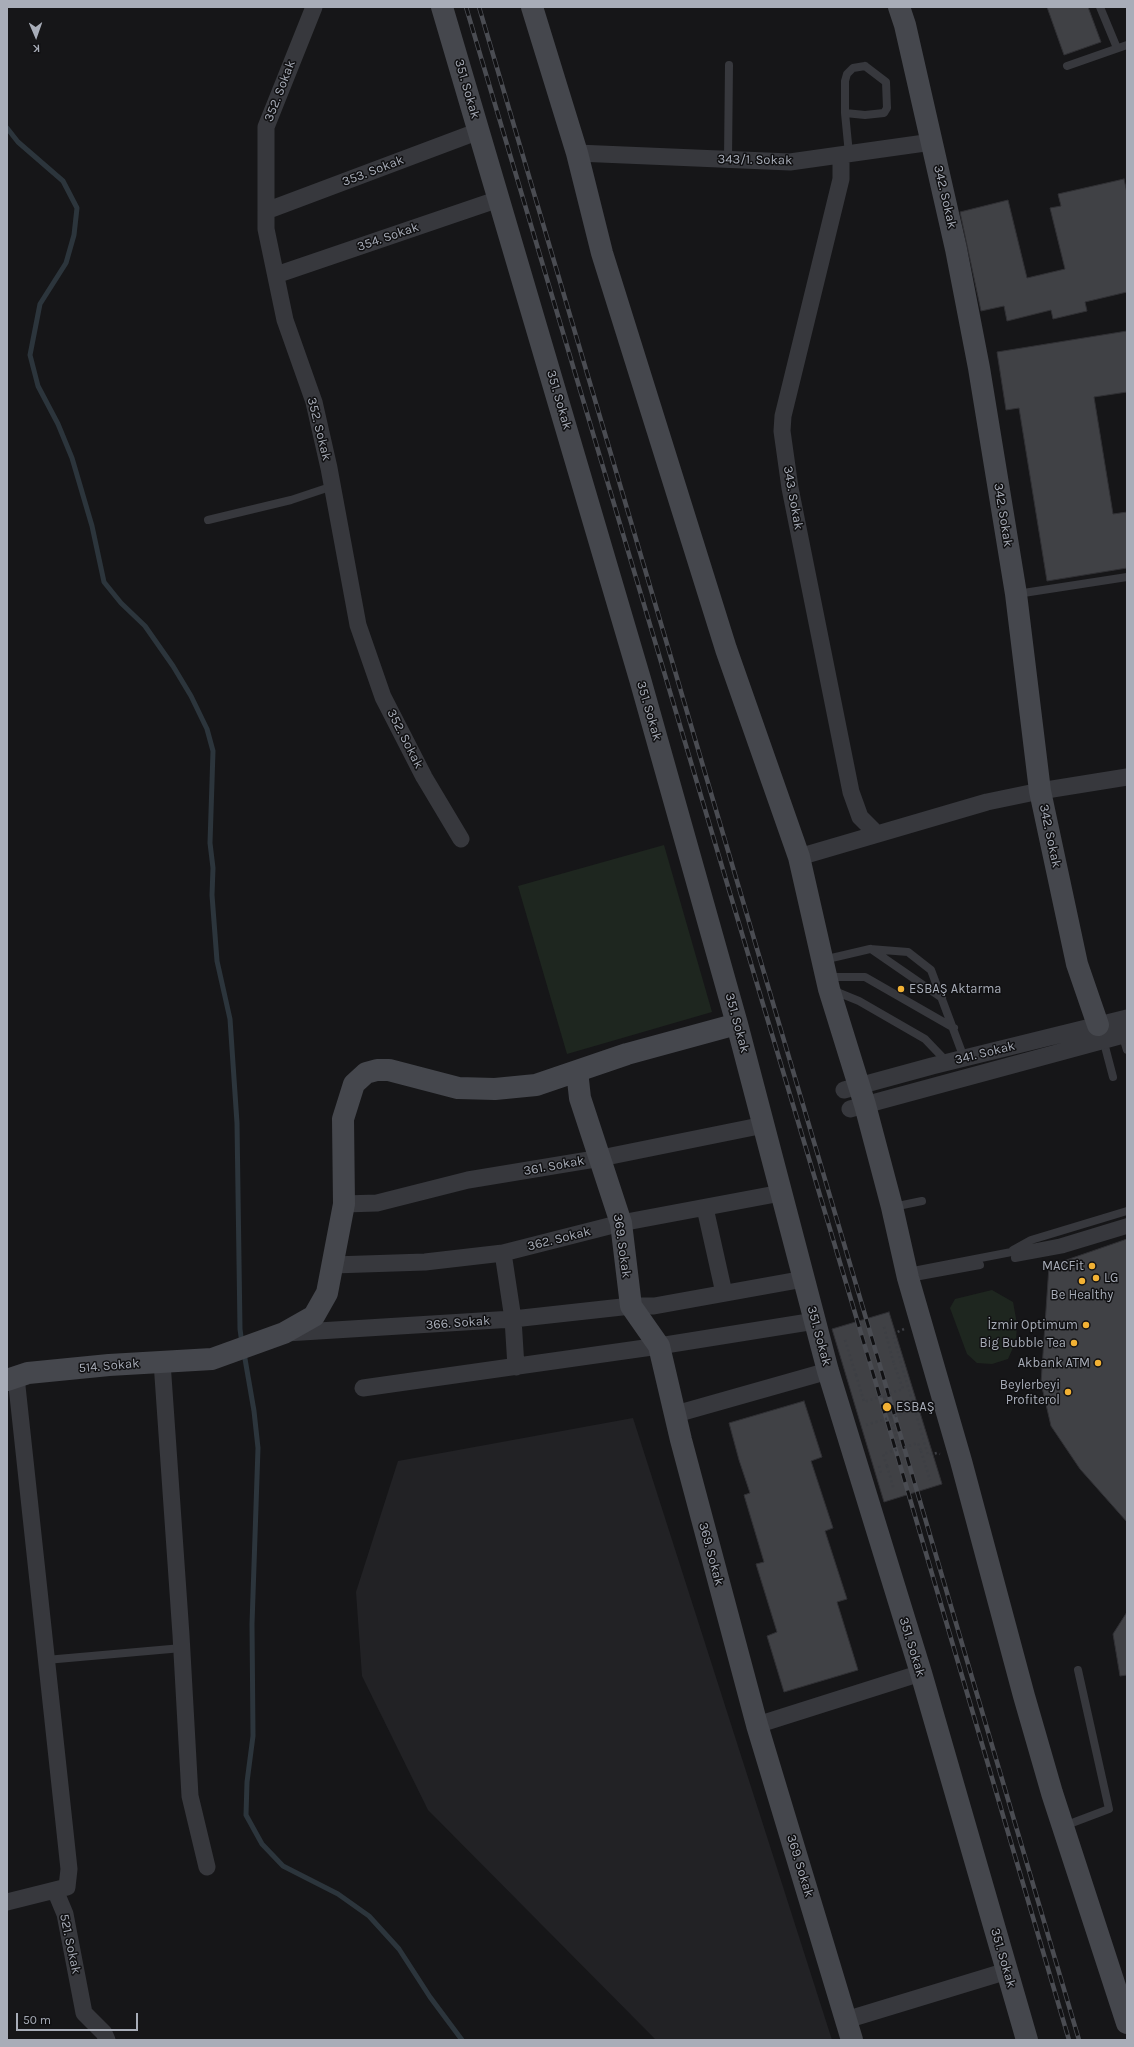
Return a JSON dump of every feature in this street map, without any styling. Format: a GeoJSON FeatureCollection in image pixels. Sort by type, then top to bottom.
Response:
{"type":"FeatureCollection","features":[{"type":"Feature","properties":{"kind":"street","name":"352. Sokak"},"geometry":{"type":"LineString","coordinates":[[314,7],[266,127],[266,229],[285,320],[314,402],[333,486],[358,625],[383,697],[424,777],[461,839]]}},
{"type":"Feature","properties":{"kind":"street","name":"351. Sokak"},"geometry":{"type":"LineString","coordinates":[[442,7],[480,131],[638,672],[737,1024],[828,1371],[921,1673],[1027,2040]]}},
{"type":"Feature","properties":{"kind":"street"},"geometry":{"type":"LineString","coordinates":[[532,7],[577,153],[602,252],[726,649],[799,857],[878,1210],[906,1269]]}},
{"type":"Feature","properties":{"kind":"street","name":"342. Sokak"},"geometry":{"type":"LineString","coordinates":[[899,7],[905,25],[956,248],[979,368],[1016,594],[1040,791],[1077,964],[1100,1032]]}},
{"type":"Feature","properties":{"kind":"street","name":"353. Sokak"},"geometry":{"type":"LineString","coordinates":[[266,211],[480,131]]}},
{"type":"Feature","properties":{"kind":"street","name":"343/1. Sokak"},"geometry":{"type":"LineString","coordinates":[[577,153],[790,162],[932,142]]}},
{"type":"Feature","properties":{"kind":"street","name":"343. Sokak"},"geometry":{"type":"LineString","coordinates":[[845,154],[841,179],[784,408],[782,431],[790,488],[851,792],[860,817],[877,834]]}},
{"type":"Feature","properties":{"kind":"street","name":"354. Sokak"},"geometry":{"type":"LineString","coordinates":[[276,275],[500,199]]}},
{"type":"Feature","properties":{"kind":"street"},"geometry":{"type":"LineString","coordinates":[[799,857],[987,802],[1040,791],[1127,777]]}},
{"type":"Feature","properties":{"kind":"street","name":"514. Sokak"},"geometry":{"type":"LineString","coordinates":[[11,1379],[36,1372],[212,1359],[284,1333],[314,1316],[327,1293],[344,1204],[343,1119],[354,1084],[366,1073],[377,1070],[389,1070],[458,1088],[495,1089],[536,1085],[627,1054],[737,1024]]}},
{"type":"Feature","properties":{"kind":"street","name":"341. Sokak"},"geometry":{"type":"LineString","coordinates":[[854,1098],[947,1062],[964,1058],[1100,1032],[1126,1034]]}},
{"type":"Feature","properties":{"kind":"street","name":"341. Sokak"},"geometry":{"type":"LineString","coordinates":[[854,1098],[1100,1032]]}},
{"type":"Feature","properties":{"kind":"street","name":"369. Sokak"},"geometry":{"type":"LineString","coordinates":[[576,1071],[580,1098],[601,1158],[621,1223],[632,1306],[659,1346],[681,1440],[757,1725],[849,2030]]}},
{"type":"Feature","properties":{"kind":"street"},"geometry":{"type":"LineString","coordinates":[[854,1098],[892,1207],[906,1269],[961,1461],[1018,1675],[1063,1826],[1127,2023]]}},
{"type":"Feature","properties":{"kind":"street","name":"361. Sokak"},"geometry":{"type":"LineString","coordinates":[[344,1204],[377,1203],[468,1180],[601,1158],[764,1125]]}},
{"type":"Feature","properties":{"kind":"street","name":"362. Sokak"},"geometry":{"type":"LineString","coordinates":[[333,1265],[425,1262],[503,1253],[621,1223],[781,1193]]}},
{"type":"Feature","properties":{"kind":"street"},"geometry":{"type":"LineString","coordinates":[[705,1208],[724,1293]]}},
{"type":"Feature","properties":{"kind":"street"},"geometry":{"type":"LineString","coordinates":[[503,1253],[513,1319],[516,1367]]}},
{"type":"Feature","properties":{"kind":"street","name":"366. Sokak"},"geometry":{"type":"LineString","coordinates":[[284,1333],[513,1319],[632,1306],[654,1306],[804,1279]]}},
{"type":"Feature","properties":{"kind":"street"},"geometry":{"type":"LineString","coordinates":[[363,1388],[391,1382],[516,1367],[659,1346],[815,1321]]}},
{"type":"Feature","properties":{"kind":"street"},"geometry":{"type":"LineString","coordinates":[[162,1362],[182,1648],[190,1796],[207,1866]]}},
{"type":"Feature","properties":{"kind":"street"},"geometry":{"type":"LineString","coordinates":[[676,1414],[828,1371]]}},
{"type":"Feature","properties":{"kind":"street"},"geometry":{"type":"LineString","coordinates":[[7,1902],[67,1887],[69,1869],[46,1660],[11,1379]]}},
{"type":"Feature","properties":{"kind":"street"},"geometry":{"type":"LineString","coordinates":[[757,1725],[921,1673]]}},
{"type":"Feature","properties":{"kind":"street","name":"521. Sokak"},"geometry":{"type":"LineString","coordinates":[[55,1890],[65,1914],[84,2013],[104,2033],[107,2040]]}},
{"type":"Feature","properties":{"kind":"street"},"geometry":{"type":"LineString","coordinates":[[849,2030],[1007,1971]]}},
{"type":"Feature","properties":{"kind":"lane"},"geometry":{"type":"LineString","coordinates":[[1100,7],[1117,48]]}},
{"type":"Feature","properties":{"kind":"lane"},"geometry":{"type":"LineString","coordinates":[[1067,66],[1127,45]]}},
{"type":"Feature","properties":{"kind":"lane"},"geometry":{"type":"LineString","coordinates":[[728,65],[728,159]]}},
{"type":"Feature","properties":{"kind":"lane"},"geometry":{"type":"LineString","coordinates":[[845,154],[845,81],[847,74],[853,68],[868,67],[886,82],[887,108],[884,113],[865,115],[846,113]]}},
{"type":"Feature","properties":{"kind":"lane"},"geometry":{"type":"LineString","coordinates":[[208,520],[291,500],[333,486]]}},
{"type":"Feature","properties":{"kind":"lane"},"geometry":{"type":"LineString","coordinates":[[1016,594],[1127,576]]}},
{"type":"Feature","properties":{"kind":"lane"},"geometry":{"type":"LineString","coordinates":[[870,949],[943,998]]}},
{"type":"Feature","properties":{"kind":"lane"},"geometry":{"type":"LineString","coordinates":[[826,976],[870,949],[908,952],[931,970],[943,998],[964,1058]]}},
{"type":"Feature","properties":{"kind":"lane"},"geometry":{"type":"LineString","coordinates":[[826,976],[865,977],[954,1028]]}},
{"type":"Feature","properties":{"kind":"lane"},"geometry":{"type":"LineString","coordinates":[[826,976],[859,1001],[925,1039],[947,1062]]}},
{"type":"Feature","properties":{"kind":"lane"},"geometry":{"type":"LineString","coordinates":[[1100,1032],[1113,1077]]}},
{"type":"Feature","properties":{"kind":"lane"},"geometry":{"type":"LineString","coordinates":[[892,1207],[922,1201]]}},
{"type":"Feature","properties":{"kind":"lane"},"geometry":{"type":"LineString","coordinates":[[1004,1257],[1031,1240],[1127,1211]]}},
{"type":"Feature","properties":{"kind":"lane"},"geometry":{"type":"LineString","coordinates":[[1004,1257],[1058,1243],[1127,1222]]}},
{"type":"Feature","properties":{"kind":"lane"},"geometry":{"type":"LineString","coordinates":[[906,1269],[1064,1249],[1127,1230]]}},
{"type":"Feature","properties":{"kind":"lane"},"geometry":{"type":"LineString","coordinates":[[46,1660],[182,1648]]}},
{"type":"Feature","properties":{"kind":"lane"},"geometry":{"type":"LineString","coordinates":[[1063,1826],[1109,1809],[1078,1670]]}},
{"type":"Feature","properties":{"kind":"path"},"geometry":{"type":"LineString","coordinates":[[921,1323],[893,1334],[928,1455]]}},
{"type":"Feature","properties":{"kind":"path"},"geometry":{"type":"LineString","coordinates":[[845,1340],[864,1402],[903,1390],[884,1327]]}},
{"type":"Feature","properties":{"kind":"path"},"geometry":{"type":"LineString","coordinates":[[884,1396],[900,1448]]}},
{"type":"Feature","properties":{"kind":"path"},"geometry":{"type":"LineString","coordinates":[[866,1425],[915,1410]]}},
{"type":"Feature","properties":{"kind":"path"},"geometry":{"type":"LineString","coordinates":[[894,1490],[883,1454],[918,1443],[930,1480]]}},
{"type":"Feature","properties":{"kind":"shaded area"},"geometry":{"type":"Polygon","coordinates":[[[664,845],[712,1012],[567,1054],[518,886],[664,845]]]}},
{"type":"Feature","properties":{"kind":"shaded area"},"geometry":{"type":"Polygon","coordinates":[[[992,1290],[1013,1302],[1017,1324],[1016,1341],[1008,1359],[992,1364],[977,1363],[967,1354],[950,1308],[955,1299],[992,1290]]]}},
{"type":"Feature","properties":{"kind":"shaded area"},"geometry":{"type":"Polygon","coordinates":[[[633,1418],[832,2040],[656,2040],[428,1810],[362,1676],[356,1592],[398,1461],[633,1418]]]}},
{"type":"Feature","properties":{"kind":"building"},"geometry":{"type":"Polygon","coordinates":[[[1047,7],[1088,7],[1101,42],[1064,55],[1047,7]]]}},
{"type":"Feature","properties":{"kind":"building"},"geometry":{"type":"Polygon","coordinates":[[[1124,179],[1127,193],[1127,292],[1085,302],[1087,311],[1053,319],[1051,310],[1007,321],[1004,306],[981,311],[960,212],[1008,200],[1027,278],[1065,269],[1050,208],[1061,206],[1058,194],[1124,179]]]}},
{"type":"Feature","properties":{"kind":"building"},"geometry":{"type":"Polygon","coordinates":[[[1127,331],[1127,392],[1094,397],[1113,514],[1127,512],[1127,568],[1047,581],[1019,408],[1006,410],[997,352],[1127,331]]]}},
{"type":"Feature","properties":{"kind":"building","name":"İzmir Optimum"},"geometry":{"type":"Polygon","coordinates":[[[1127,1239],[1127,1522],[1080,1469],[1051,1426],[1041,1383],[1049,1266],[1127,1239]]]}},
{"type":"Feature","properties":{"kind":"building"},"geometry":{"type":"Polygon","coordinates":[[[889,1312],[942,1484],[884,1502],[832,1329],[889,1312]]]}},
{"type":"Feature","properties":{"kind":"building"},"geometry":{"type":"Polygon","coordinates":[[[804,1401],[822,1457],[811,1461],[833,1528],[825,1531],[847,1599],[837,1602],[858,1670],[784,1692],[767,1636],[777,1632],[756,1564],[764,1562],[744,1495],[750,1493],[729,1423],[804,1401]]]}},
{"type":"Feature","properties":{"kind":"building"},"geometry":{"type":"Polygon","coordinates":[[[1127,1612],[1127,1675],[1120,1676],[1113,1634],[1127,1612]]]}},
{"type":"Feature","properties":{"kind":"waterway"},"geometry":{"type":"LineString","coordinates":[[7,128],[18,142],[63,181],[77,208],[74,235],[66,263],[40,304],[30,355],[38,386],[58,424],[72,458],[92,526],[104,582],[121,603],[145,626],[173,666],[191,696],[207,729],[213,751],[210,843],[213,868],[212,895],[217,961],[230,1019],[237,1123],[240,1329],[242,1344]]}},
{"type":"Feature","properties":{"kind":"waterway"},"geometry":{"type":"LineString","coordinates":[[244,1353],[254,1411],[258,1448],[252,1624],[253,1736],[247,1782],[246,1815],[262,1844],[283,1866],[338,1894],[369,1916],[399,1949],[430,1997],[462,2040]]}},
{"type":"Feature","properties":{"kind":"railway"},"geometry":{"type":"LineString","coordinates":[[466,7],[883,1407],[1069,2040]]}},
{"type":"Feature","properties":{"kind":"railway"},"geometry":{"type":"LineString","coordinates":[[479,7],[1079,2040]]}},
{"type":"Feature","properties":{"kind":"place","name":"ESBAŞ Aktarma"},"geometry":{"type":"Point","coordinates":[901,989]}},
{"type":"Feature","properties":{"kind":"place","name":"MACFit"},"geometry":{"type":"Point","coordinates":[1092,1266]}},
{"type":"Feature","properties":{"kind":"place","name":"LG"},"geometry":{"type":"Point","coordinates":[1096,1278]}},
{"type":"Feature","properties":{"kind":"place","name":"Be Healthy"},"geometry":{"type":"Point","coordinates":[1082,1281]}},
{"type":"Feature","properties":{"kind":"place","name":"İzmir Optimum"},"geometry":{"type":"Point","coordinates":[1086,1325]}},
{"type":"Feature","properties":{"kind":"place","name":"Big Bubble Tea"},"geometry":{"type":"Point","coordinates":[1074,1343]}},
{"type":"Feature","properties":{"kind":"place","name":"Akbank ATM"},"geometry":{"type":"Point","coordinates":[1098,1363]}},
{"type":"Feature","properties":{"kind":"place","name":"Beylerbeyi Profiterol"},"geometry":{"type":"Point","coordinates":[1068,1392]}},
{"type":"Feature","properties":{"kind":"place","name":"ESBAŞ"},"geometry":{"type":"Point","coordinates":[887,1407]}}]}
